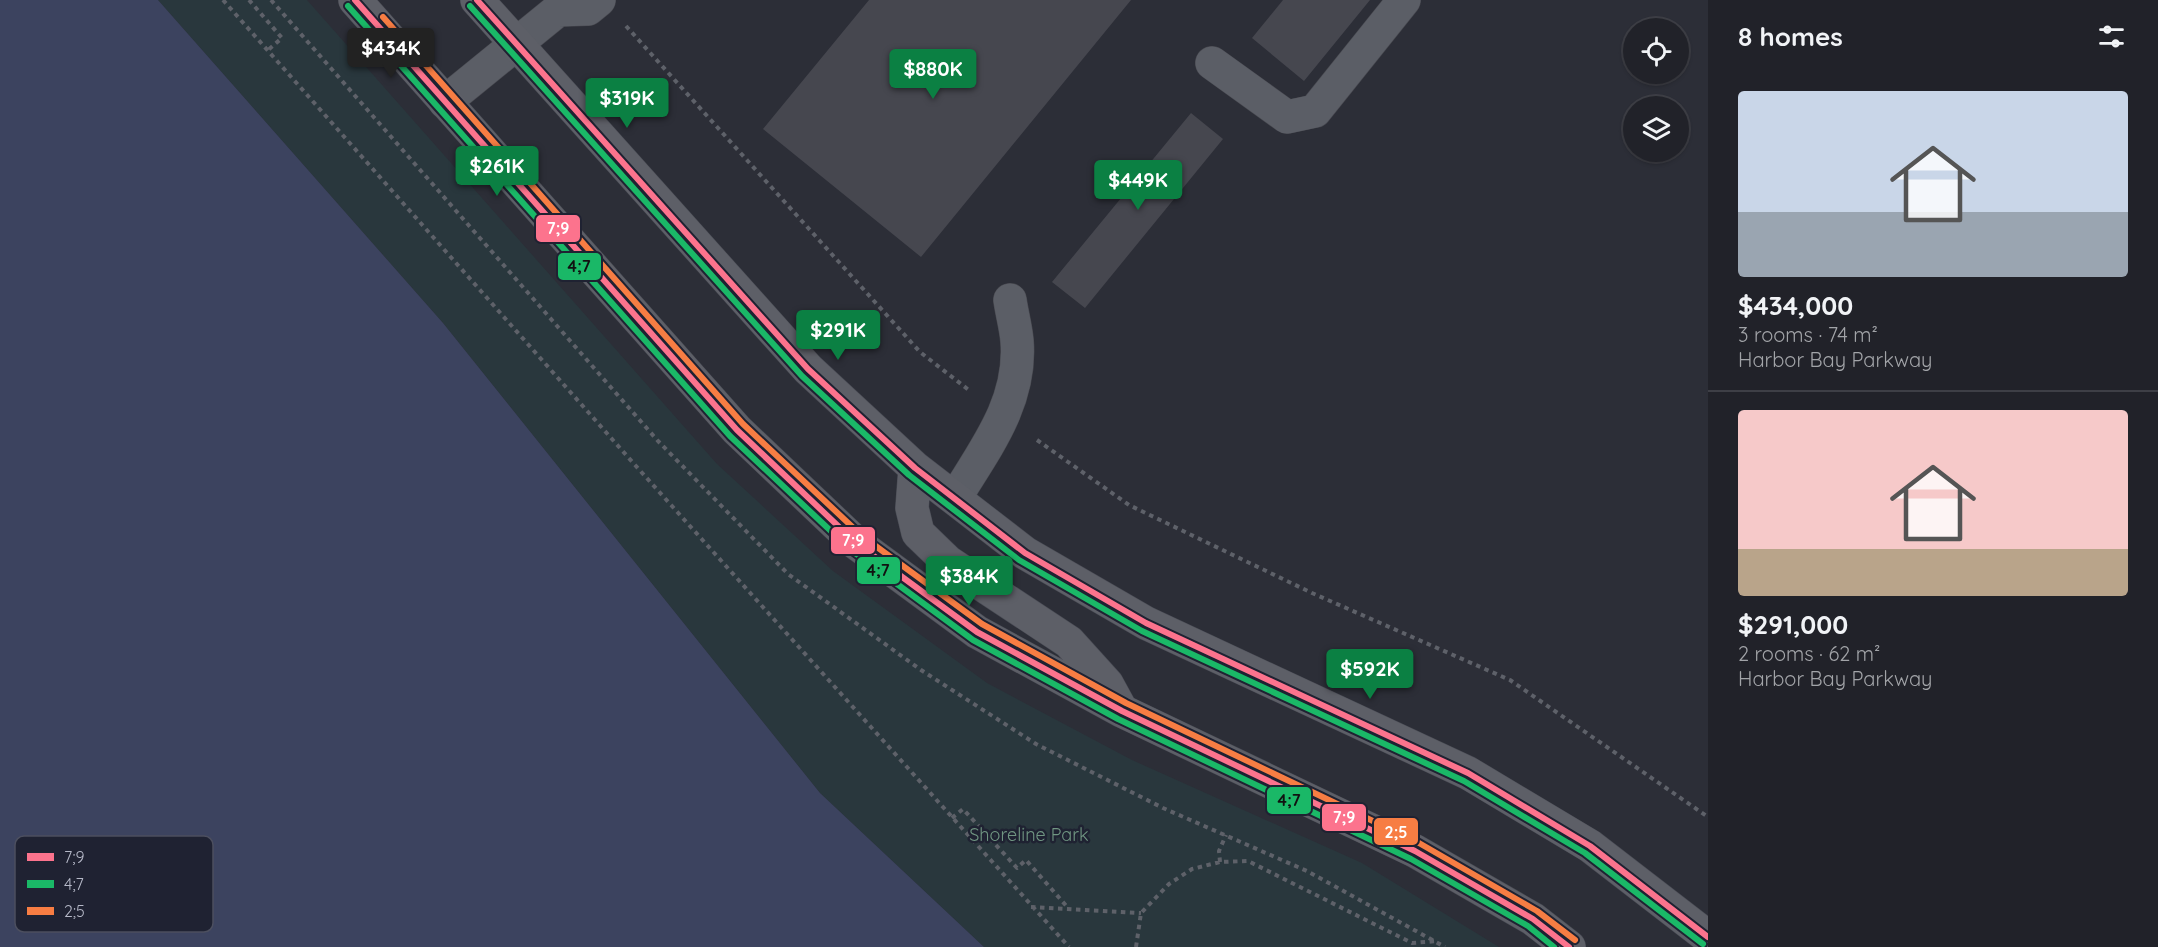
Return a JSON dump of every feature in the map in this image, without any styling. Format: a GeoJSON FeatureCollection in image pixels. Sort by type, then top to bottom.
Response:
{"type":"FeatureCollection","features":[{"type":"Feature","properties":{"kind":"main road"},"geometry":{"type":"LineString","coordinates":[[355,0],[737,430],[856,543],[977,632],[1122,711],[1415,851],[1533,919],[1569,947]]}},
{"type":"Feature","properties":{"kind":"main road"},"geometry":{"type":"LineString","coordinates":[[477,0],[808,369],[915,468],[1026,553],[1146,623],[1468,773],[1590,846],[1708,937]]}},
{"type":"Feature","properties":{"kind":"main road"},"geometry":{"type":"LineString","coordinates":[[915,468],[912,508],[918,533],[948,562],[1069,642],[1107,684],[1122,711]]}},
{"type":"Feature","properties":{"kind":"lane"},"geometry":{"type":"LineString","coordinates":[[1212,63],[1287,117],[1315,111],[1404,0]]}},
{"type":"Feature","properties":{"kind":"lane"},"geometry":{"type":"LineString","coordinates":[[445,102],[516,43],[557,5],[608,9]]}},
{"type":"Feature","properties":{"kind":"lane"},"geometry":{"type":"LineString","coordinates":[[955,498],[1004,417],[1015,382],[1017,342],[1010,300]]}},
{"type":"Feature","properties":{"kind":"path"},"geometry":{"type":"LineString","coordinates":[[223,0],[1069,947]]}},
{"type":"Feature","properties":{"kind":"path"},"geometry":{"type":"LineString","coordinates":[[249,0],[282,38],[268,50]]}},
{"type":"Feature","properties":{"kind":"path"},"geometry":{"type":"LineString","coordinates":[[608,9],[920,352],[1004,417],[1129,505],[1312,593],[1510,680],[1708,817]]}},
{"type":"Feature","properties":{"kind":"path"},"geometry":{"type":"LineString","coordinates":[[952,818],[963,809],[1017,868],[1026,860],[1069,909]]}},
{"type":"Feature","properties":{"kind":"path"},"geometry":{"type":"LineString","coordinates":[[1220,862],[1219,852],[1226,835]]}},
{"type":"Feature","properties":{"kind":"path"},"geometry":{"type":"LineString","coordinates":[[1136,947],[1141,913],[1169,884],[1184,874],[1220,862],[1248,861],[1412,943],[1438,941]]}},
{"type":"Feature","properties":{"kind":"path"},"geometry":{"type":"LineString","coordinates":[[1031,907],[1141,913]]}},
{"type":"Feature","properties":{"kind":"green space","name":"Shoreline Park"},"geometry":{"type":"Polygon","coordinates":[[[158,0],[307,0],[717,464],[833,571],[987,683],[1132,760],[1362,863],[1499,947],[984,947],[820,793],[443,323],[158,0]]]}},
{"type":"Feature","properties":{"kind":"water"},"geometry":{"type":"Polygon","coordinates":[[[0,0],[158,0],[443,323],[820,793],[984,947],[0,947],[0,0]]]}},
{"type":"Feature","properties":{"kind":"building"},"geometry":{"type":"Polygon","coordinates":[[[869,0],[1131,0],[921,257],[763,129],[869,0]]]}},
{"type":"Feature","properties":{"kind":"building"},"geometry":{"type":"Polygon","coordinates":[[[1283,0],[1370,0],[1304,81],[1252,38],[1283,0]]]}},
{"type":"Feature","properties":{"kind":"building"},"geometry":{"type":"Polygon","coordinates":[[[1191,113],[1223,139],[1085,308],[1052,282],[1191,113]]]}},
{"type":"Feature","properties":{"kind":"transit line","name":"7;9"},"geometry":{"type":"LineString","coordinates":[[355,0],[737,430],[856,543],[977,632],[1122,711],[1415,851],[1533,919],[1569,947]]}},
{"type":"Feature","properties":{"kind":"transit line","name":"7;9"},"geometry":{"type":"LineString","coordinates":[[477,0],[808,369],[915,468],[1025,553],[1146,623],[1468,773],[1590,846],[1708,937]]}},
{"type":"Feature","properties":{"kind":"transit line","name":"4;7"},"geometry":{"type":"LineString","coordinates":[[348,6],[730,436],[851,550],[973,640],[1118,719],[1411,859],[1528,926],[1554,947]]}},
{"type":"Feature","properties":{"kind":"transit line","name":"4;7"},"geometry":{"type":"LineString","coordinates":[[470,6],[802,376],[909,475],[1019,560],[1142,631],[1464,781],[1585,853],[1703,944]]}},
{"type":"Feature","properties":{"kind":"transit line","name":"2;5"},"geometry":{"type":"LineString","coordinates":[[383,17],[743,424],[862,536],[982,624],[1126,703],[1419,843],[1537,911],[1575,940]]}}]}
